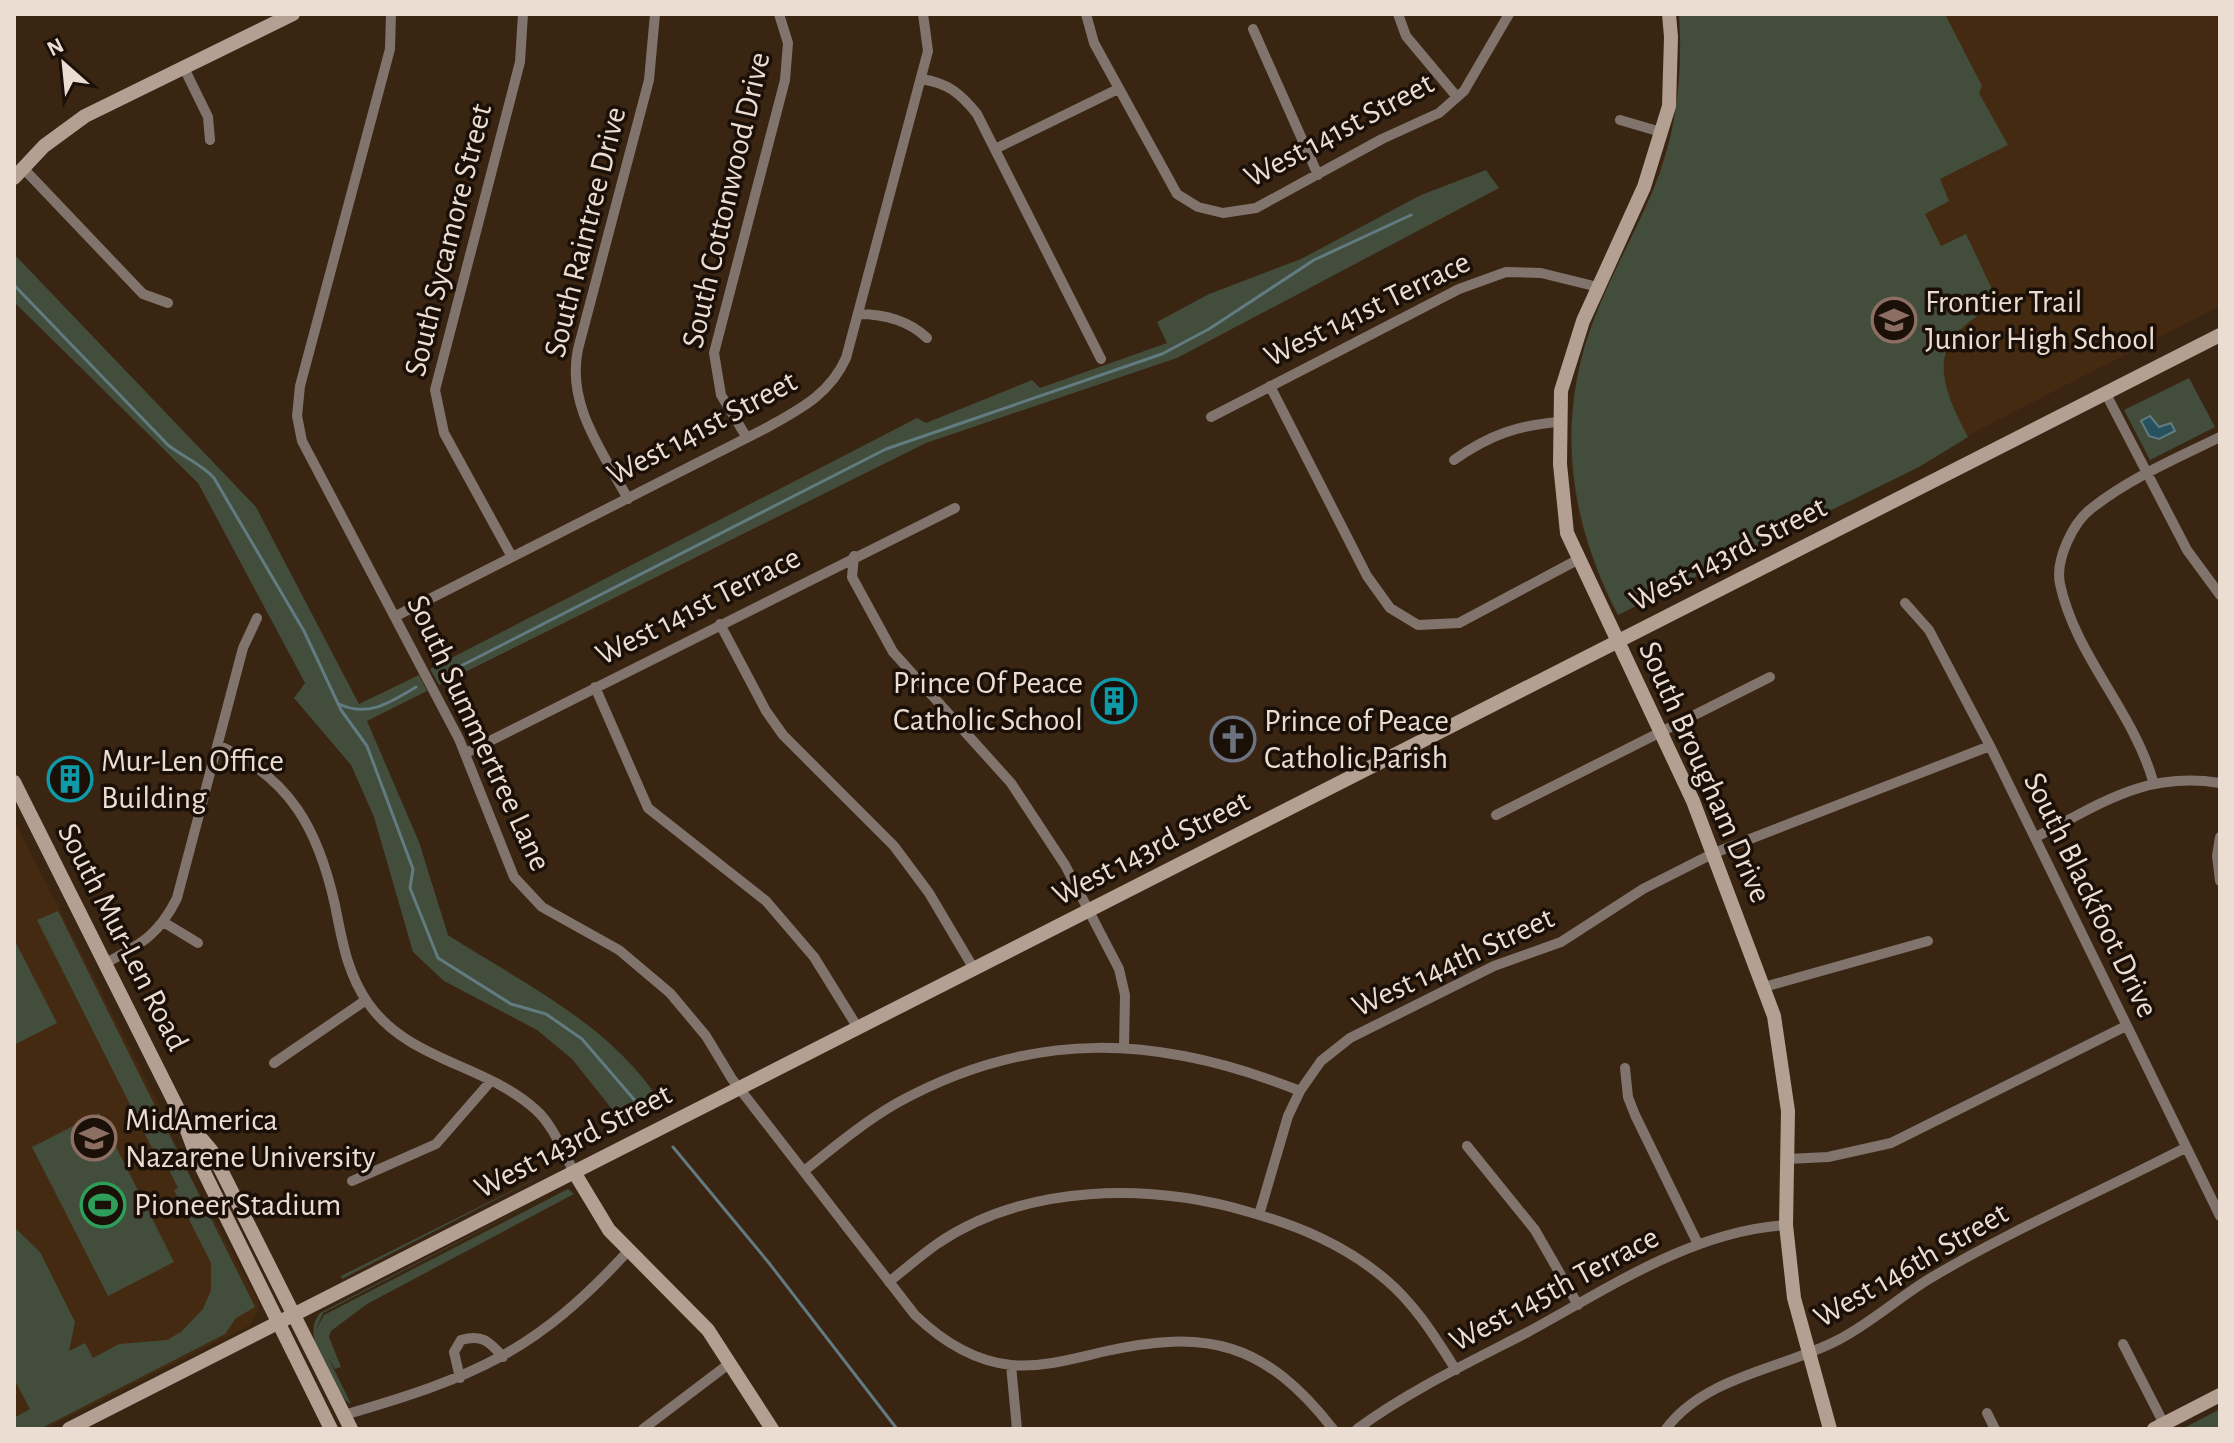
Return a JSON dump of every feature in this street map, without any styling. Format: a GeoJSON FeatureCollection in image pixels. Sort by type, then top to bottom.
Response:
{"type":"FeatureCollection","features":[{"type":"Feature","properties":{"kind":"street"},"geometry":{"type":"LineString","coordinates":[[168,303],[151,299],[133,285],[18,173],[44,146],[85,116],[293,14]]}},
{"type":"Feature","properties":{"kind":"street","name":"South Summertree Lane"},"geometry":{"type":"LineString","coordinates":[[391,14],[390,49],[300,386],[297,416],[302,441],[466,753],[504,860],[519,885],[542,907],[619,950],[662,985],[690,1015],[739,1088],[915,1315],[950,1344],[973,1355],[1011,1365],[1045,1364],[1162,1340],[1207,1342],[1233,1349],[1275,1370],[1305,1395],[1333,1429]]}},
{"type":"Feature","properties":{"kind":"street","name":"South Sycamore Street"},"geometry":{"type":"LineString","coordinates":[[512,557],[444,433],[435,390],[520,62],[523,14]]}},
{"type":"Feature","properties":{"kind":"street","name":"South Raintree Drive"},"geometry":{"type":"LineString","coordinates":[[628,499],[583,414],[575,376],[578,349],[649,80],[655,14]]}},
{"type":"Feature","properties":{"kind":"street","name":"South Cottonwood Drive"},"geometry":{"type":"LineString","coordinates":[[747,438],[721,395],[714,353],[785,80],[788,43],[779,14]]}},
{"type":"Feature","properties":{"kind":"street","name":"West 141st Street"},"geometry":{"type":"LineString","coordinates":[[396,616],[747,438],[812,402],[827,388],[846,358],[921,79],[928,41],[923,14]]}},
{"type":"Feature","properties":{"kind":"street"},"geometry":{"type":"LineString","coordinates":[[995,149],[1118,89],[1094,43],[1086,14]]}},
{"type":"Feature","properties":{"kind":"street"},"geometry":{"type":"LineString","coordinates":[[1398,14],[1406,36],[1457,97]]}},
{"type":"Feature","properties":{"kind":"street","name":"West 141st Street"},"geometry":{"type":"LineString","coordinates":[[1118,89],[1177,194],[1198,207],[1223,213],[1256,208],[1439,113],[1464,91],[1509,14]]}},
{"type":"Feature","properties":{"kind":"street","name":"South Brougham Drive"},"geometry":{"type":"LineString","coordinates":[[1669,14],[1669,106],[1644,187],[1598,287],[1561,391],[1567,533],[1714,853],[1764,987],[1785,1076],[1786,1225],[1794,1298],[1830,1429]]}},
{"type":"Feature","properties":{"kind":"street"},"geometry":{"type":"LineString","coordinates":[[1253,29],[1318,175]]}},
{"type":"Feature","properties":{"kind":"street"},"geometry":{"type":"LineString","coordinates":[[183,66],[208,117],[210,140]]}},
{"type":"Feature","properties":{"kind":"street"},"geometry":{"type":"LineString","coordinates":[[921,79],[944,83],[963,97],[995,149],[1101,359]]}},
{"type":"Feature","properties":{"kind":"street"},"geometry":{"type":"LineString","coordinates":[[1620,120],[1661,132]]}},
{"type":"Feature","properties":{"kind":"street","name":"West 141st Terrace"},"geometry":{"type":"LineString","coordinates":[[1211,417],[1459,289],[1506,272],[1541,273],[1598,287]]}},
{"type":"Feature","properties":{"kind":"street"},"geometry":{"type":"LineString","coordinates":[[858,314],[875,314],[905,322],[927,338]]}},
{"type":"Feature","properties":{"kind":"street","name":"West 143rd Street"},"geometry":{"type":"LineString","coordinates":[[69,1429],[2220,335]]}},
{"type":"Feature","properties":{"kind":"street"},"geometry":{"type":"LineString","coordinates":[[1270,386],[1367,576],[1390,608],[1418,625],[1459,623],[1579,559]]}},
{"type":"Feature","properties":{"kind":"street"},"geometry":{"type":"LineString","coordinates":[[2106,394],[2187,550],[2220,595]]}},
{"type":"Feature","properties":{"kind":"street"},"geometry":{"type":"LineString","coordinates":[[1454,460],[1480,442],[1524,425],[1560,422]]}},
{"type":"Feature","properties":{"kind":"street"},"geometry":{"type":"LineString","coordinates":[[2153,781],[2144,749],[2070,617],[2059,580],[2063,555],[2089,510],[2146,474],[2220,437]]}},
{"type":"Feature","properties":{"kind":"street","name":"West 141st Terrace"},"geometry":{"type":"LineString","coordinates":[[466,753],[955,508]]}},
{"type":"Feature","properties":{"kind":"street"},"geometry":{"type":"LineString","coordinates":[[854,556],[852,577],[893,652],[1011,783],[1059,854],[1124,985],[1124,1048]]}},
{"type":"Feature","properties":{"kind":"street","name":"South Blackfoot Drive"},"geometry":{"type":"LineString","coordinates":[[1905,603],[1929,630],[1990,746],[2220,1216]]}},
{"type":"Feature","properties":{"kind":"street"},"geometry":{"type":"LineString","coordinates":[[106,963],[147,940],[165,923],[177,898],[243,648],[257,618]]}},
{"type":"Feature","properties":{"kind":"street"},"geometry":{"type":"LineString","coordinates":[[720,624],[766,711],[792,744],[894,846],[929,893],[974,969]]}},
{"type":"Feature","properties":{"kind":"street"},"geometry":{"type":"LineString","coordinates":[[1496,815],[1770,677]]}},
{"type":"Feature","properties":{"kind":"street"},"geometry":{"type":"LineString","coordinates":[[595,687],[648,808],[766,901],[814,957],[858,1028]]}},
{"type":"Feature","properties":{"kind":"street"},"geometry":{"type":"LineString","coordinates":[[218,745],[264,770],[306,823],[326,869],[351,974],[366,1000],[401,1036],[522,1098],[538,1111],[594,1209],[628,1251],[690,1309],[730,1363],[772,1429]]}},
{"type":"Feature","properties":{"kind":"street","name":"West 144th Street"},"geometry":{"type":"LineString","coordinates":[[1259,1215],[1288,1116],[1300,1091],[1321,1061],[1350,1038],[1494,966],[1561,942],[1643,889],[1714,853],[1990,746]]}},
{"type":"Feature","properties":{"kind":"street"},"geometry":{"type":"LineString","coordinates":[[2036,837],[2153,781],[2195,779],[2220,783]]}},
{"type":"Feature","properties":{"kind":"street","name":"South Mur-Len Road"},"geometry":{"type":"LineString","coordinates":[[14,782],[182,1117],[198,1160],[331,1429]]}},
{"type":"Feature","properties":{"kind":"street"},"geometry":{"type":"LineString","coordinates":[[2220,837],[2217,856],[2220,881]]}},
{"type":"Feature","properties":{"kind":"street"},"geometry":{"type":"LineString","coordinates":[[165,923],[198,943]]}},
{"type":"Feature","properties":{"kind":"street"},"geometry":{"type":"LineString","coordinates":[[1764,987],[1928,941]]}},
{"type":"Feature","properties":{"kind":"street"},"geometry":{"type":"LineString","coordinates":[[274,1063],[366,1000]]}},
{"type":"Feature","properties":{"kind":"street"},"geometry":{"type":"LineString","coordinates":[[1787,1159],[1828,1157],[1891,1143],[2126,1026]]}},
{"type":"Feature","properties":{"kind":"street"},"geometry":{"type":"LineString","coordinates":[[804,1171],[895,1105],[961,1074],[1025,1056],[1075,1049],[1124,1048],[1203,1057],[1300,1091]]}},
{"type":"Feature","properties":{"kind":"street"},"geometry":{"type":"LineString","coordinates":[[1625,1068],[1628,1097],[1635,1115],[1698,1244]]}},
{"type":"Feature","properties":{"kind":"street"},"geometry":{"type":"LineString","coordinates":[[352,1181],[436,1144],[490,1082]]}},
{"type":"Feature","properties":{"kind":"street","name":"South Mur-Len Road"},"geometry":{"type":"LineString","coordinates":[[182,1117],[211,1150],[351,1429]]}},
{"type":"Feature","properties":{"kind":"street"},"geometry":{"type":"LineString","coordinates":[[1467,1146],[1535,1230],[1578,1305]]}},
{"type":"Feature","properties":{"kind":"street","name":"West 146th Street"},"geometry":{"type":"LineString","coordinates":[[1666,1429],[1678,1415],[1710,1393],[1864,1326],[1931,1278],[2185,1148]]}},
{"type":"Feature","properties":{"kind":"street"},"geometry":{"type":"LineString","coordinates":[[889,1282],[948,1237],[994,1217],[1060,1198],[1092,1193],[1164,1193],[1259,1215],[1307,1230],[1362,1261],[1409,1302],[1456,1370]]}},
{"type":"Feature","properties":{"kind":"street","name":"West 145th Terrace"},"geometry":{"type":"LineString","coordinates":[[1357,1429],[1456,1370],[1698,1244],[1735,1230],[1786,1225]]}},
{"type":"Feature","properties":{"kind":"street"},"geometry":{"type":"LineString","coordinates":[[344,1415],[460,1378],[503,1357],[558,1321],[587,1296],[628,1251]]}},
{"type":"Feature","properties":{"kind":"street"},"geometry":{"type":"LineString","coordinates":[[460,1378],[454,1352],[461,1340],[475,1336],[489,1340],[503,1357]]}},
{"type":"Feature","properties":{"kind":"street"},"geometry":{"type":"LineString","coordinates":[[2123,1344],[2159,1426],[2220,1395]]}},
{"type":"Feature","properties":{"kind":"street"},"geometry":{"type":"LineString","coordinates":[[643,1429],[730,1363]]}},
{"type":"Feature","properties":{"kind":"street"},"geometry":{"type":"LineString","coordinates":[[1011,1365],[1017,1429]]}},
{"type":"Feature","properties":{"kind":"street"},"geometry":{"type":"LineString","coordinates":[[1987,1413],[1995,1429]]}},
{"type":"Feature","properties":{"kind":"shaded area","name":"Frontier Trail Junior High School"},"geometry":{"type":"Polygon","coordinates":[[[1679,14],[2220,14],[2220,306],[1618,615],[1603,585],[1580,522],[1571,465],[1571,422],[1589,333],[1654,187],[1671,135],[1680,68],[1679,14]]]}},
{"type":"Feature","properties":{"kind":"shaded area","name":"MidAmerica Nazarene University"},"geometry":{"type":"Polygon","coordinates":[[[14,820],[157,1102],[190,1175],[259,1303],[250,1325],[45,1429],[14,1429],[14,820]]]}},
{"type":"Feature","properties":{"kind":"green space","name":"Frontier Trail Junior High School"},"geometry":{"type":"Polygon","coordinates":[[[1679,14],[1945,14],[1982,86],[1979,93],[2008,145],[1940,179],[1949,201],[1925,214],[1941,246],[1966,234],[1999,304],[1959,331],[1949,345],[1944,360],[1944,377],[1949,395],[1968,437],[1919,467],[1618,615],[1589,547],[1580,512],[1574,477],[1573,405],[1589,333],[1654,188],[1668,145],[1679,80],[1679,14]]]}},
{"type":"Feature","properties":{"kind":"green space"},"geometry":{"type":"Polygon","coordinates":[[[1486,170],[1499,188],[1177,358],[926,443],[439,685],[430,669],[917,418],[926,423],[1032,380],[1040,388],[1167,343],[1157,322],[1209,294],[1301,259],[1421,195],[1486,170]]]}},
{"type":"Feature","properties":{"kind":"green space"},"geometry":{"type":"Polygon","coordinates":[[[14,254],[256,507],[359,704],[419,675],[427,691],[367,721],[419,842],[448,935],[592,1028],[641,1075],[661,1103],[623,1123],[572,1059],[537,1030],[444,981],[413,952],[374,817],[351,765],[294,698],[305,683],[198,483],[14,302],[14,254]]]}},
{"type":"Feature","properties":{"kind":"green space"},"geometry":{"type":"Polygon","coordinates":[[[2189,378],[2215,427],[2150,460],[2124,410],[2189,378]]]}},
{"type":"Feature","properties":{"kind":"green space"},"geometry":{"type":"Polygon","coordinates":[[[58,911],[255,1307],[236,1318],[225,1334],[40,1429],[14,1429],[14,1418],[30,1409],[14,1379],[14,1227],[40,1252],[75,1322],[69,1351],[85,1343],[93,1358],[119,1344],[167,1340],[181,1332],[203,1309],[211,1290],[211,1263],[174,1190],[178,1188],[161,1154],[156,1156],[37,920],[58,911]]]}},
{"type":"Feature","properties":{"kind":"green space"},"geometry":{"type":"Polygon","coordinates":[[[14,939],[57,1023],[14,1045],[14,939]]]}},
{"type":"Feature","properties":{"kind":"green space","name":"Pioneer Stadium"},"geometry":{"type":"Polygon","coordinates":[[[99,1113],[174,1262],[108,1296],[32,1147],[99,1113]]]}},
{"type":"Feature","properties":{"kind":"green space"},"geometry":{"type":"Polygon","coordinates":[[[557,1168],[342,1279],[341,1276],[557,1168]]]}},
{"type":"Feature","properties":{"kind":"green space"},"geometry":{"type":"Polygon","coordinates":[[[564,1187],[323,1313],[315,1331],[324,1315],[568,1189],[574,1194],[367,1304],[331,1331],[329,1337],[341,1367],[335,1369],[328,1357],[351,1404],[346,1401],[326,1370],[315,1345],[314,1333],[315,1322],[320,1313],[564,1187]]]}},
{"type":"Feature","properties":{"kind":"green space"},"geometry":{"type":"Polygon","coordinates":[[[2220,1409],[2220,1429],[2182,1429],[2220,1409]]]}},
{"type":"Feature","properties":{"kind":"water"},"geometry":{"type":"Polygon","coordinates":[[[2150,416],[2159,427],[2171,423],[2175,431],[2159,439],[2149,436],[2141,421],[2150,416]]]}},
{"type":"Feature","properties":{"kind":"waterway"},"geometry":{"type":"LineString","coordinates":[[445,674],[886,449],[1162,354],[1209,329],[1314,260],[1411,215]]}},
{"type":"Feature","properties":{"kind":"waterway"},"geometry":{"type":"LineString","coordinates":[[14,285],[168,445],[214,478],[304,631],[341,710],[367,746],[413,869],[410,888],[438,958],[511,1004],[546,1014],[582,1039],[644,1111]]}},
{"type":"Feature","properties":{"kind":"waterway"},"geometry":{"type":"LineString","coordinates":[[339,704],[370,709],[416,687]]}},
{"type":"Feature","properties":{"kind":"waterway"},"geometry":{"type":"LineString","coordinates":[[673,1147],[769,1263],[897,1429]]}},
{"type":"Feature","properties":{"kind":"place","name":"Frontier Trail Junior High School"},"geometry":{"type":"Point","coordinates":[1894,320]}},
{"type":"Feature","properties":{"kind":"place","name":"Prince Of Peace Catholic School"},"geometry":{"type":"Point","coordinates":[1114,701]}},
{"type":"Feature","properties":{"kind":"place","name":"Prince of Peace Catholic Parish"},"geometry":{"type":"Point","coordinates":[1233,739]}},
{"type":"Feature","properties":{"kind":"place","name":"Mur-Len Office Building"},"geometry":{"type":"Point","coordinates":[70,779]}},
{"type":"Feature","properties":{"kind":"place","name":"MidAmerica Nazarene University"},"geometry":{"type":"Point","coordinates":[94,1138]}},
{"type":"Feature","properties":{"kind":"place","name":"Pioneer Stadium"},"geometry":{"type":"Point","coordinates":[103,1205]}}]}
